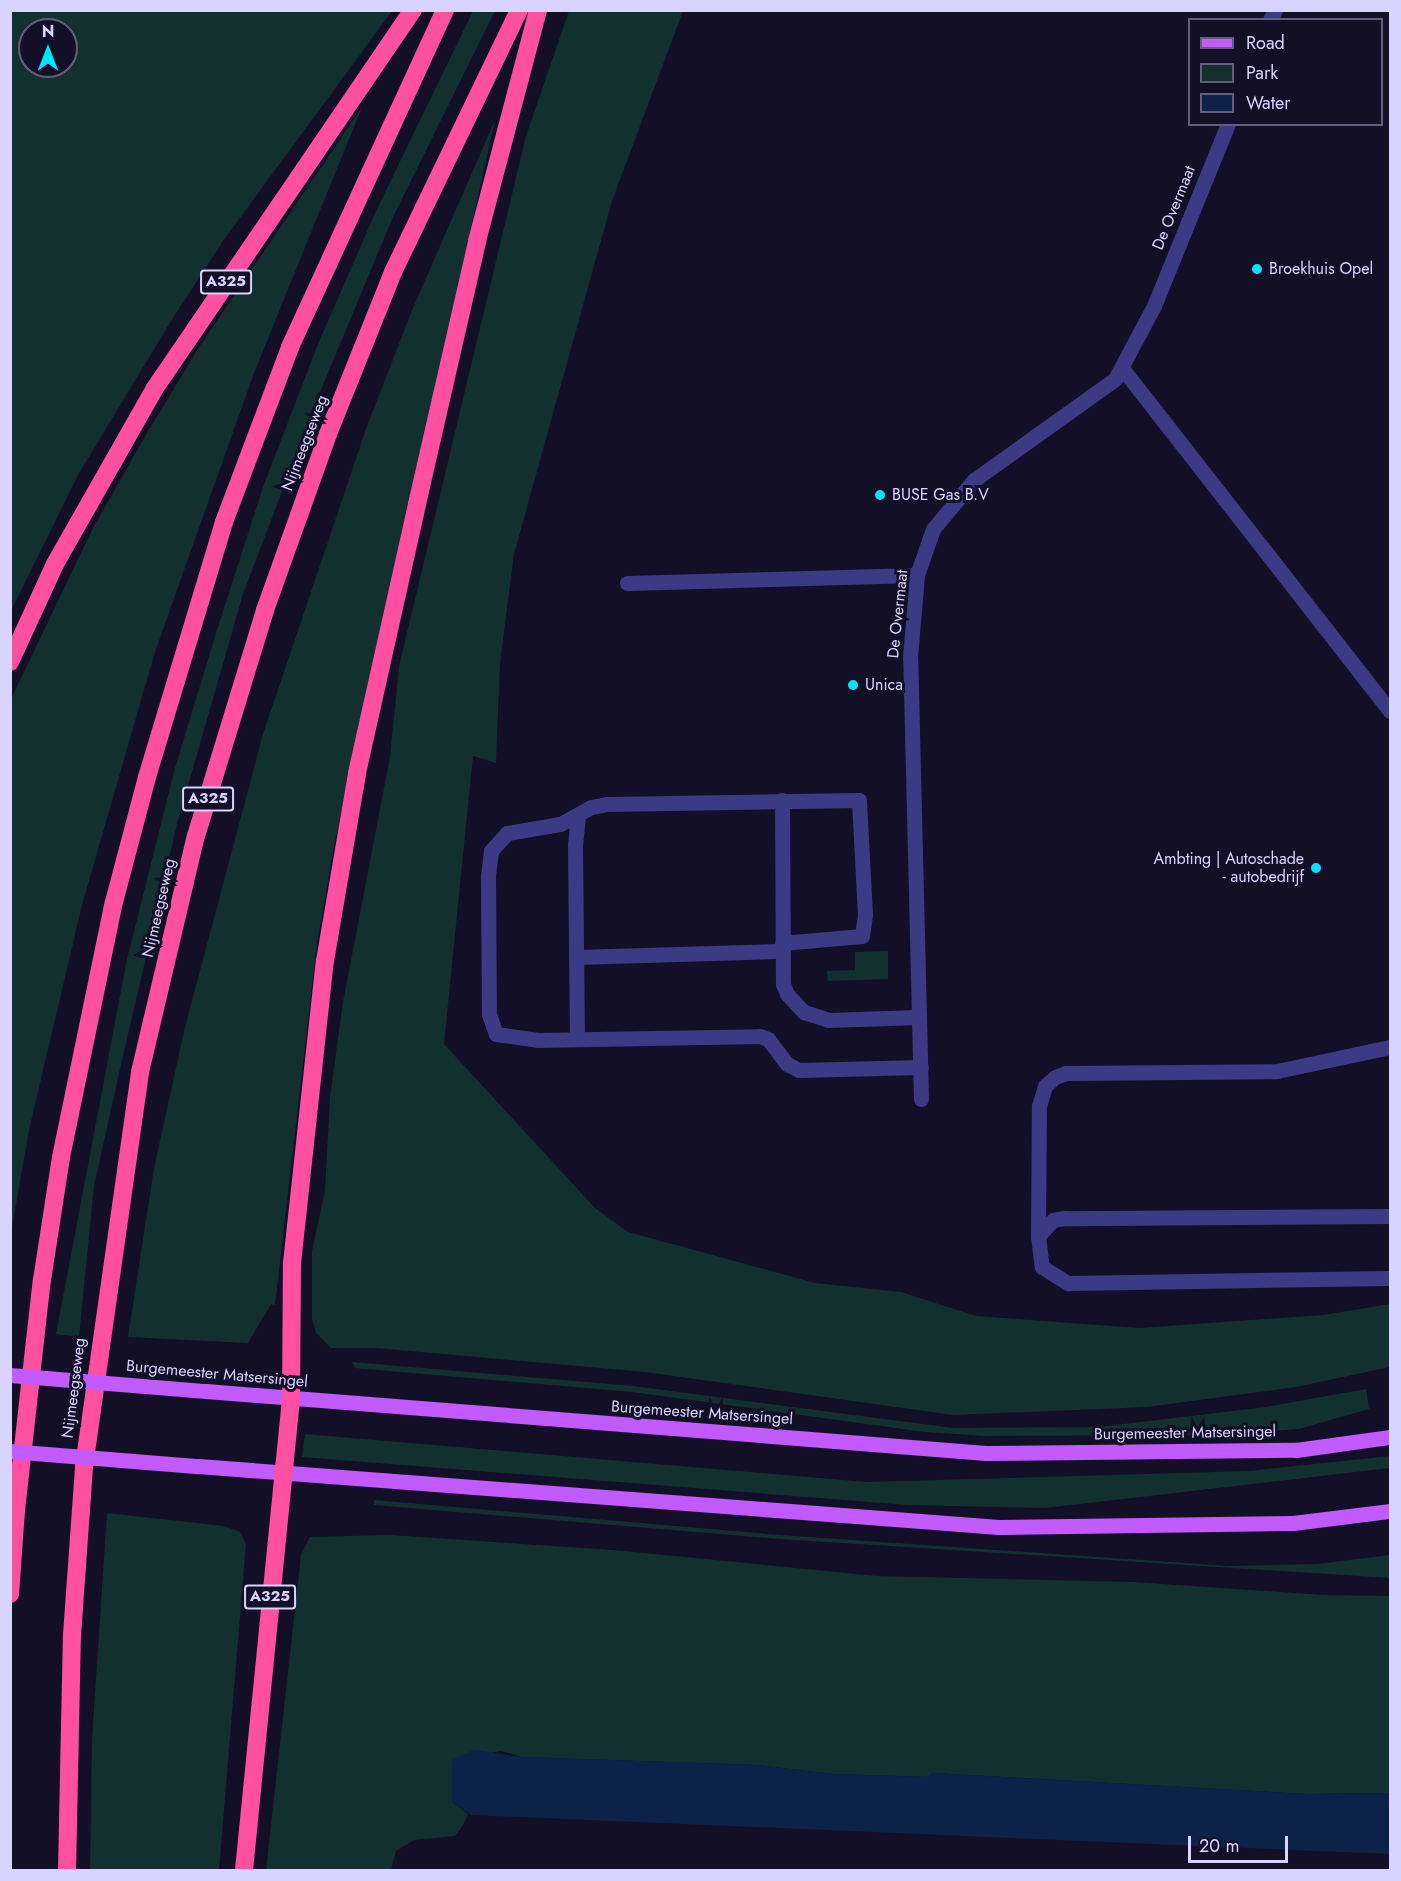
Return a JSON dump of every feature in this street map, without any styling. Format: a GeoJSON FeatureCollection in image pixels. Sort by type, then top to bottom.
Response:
{"type":"FeatureCollection","features":[{"type":"Feature","properties":{"kind":"highway","name":"A325"},"geometry":{"type":"LineString","coordinates":[[10,662],[55,564],[155,388],[412,10]]}},
{"type":"Feature","properties":{"kind":"highway"},"geometry":{"type":"LineString","coordinates":[[10,1594],[16,1510],[42,1280],[61,1157],[107,935],[147,777],[224,522],[290,347],[445,10]]}},
{"type":"Feature","properties":{"kind":"highway","name":"Nijmeegseweg"},"geometry":{"type":"LineString","coordinates":[[67,1870],[72,1635],[84,1466],[140,1072],[196,836],[265,610],[328,434],[393,272],[519,10]]}},
{"type":"Feature","properties":{"kind":"highway","name":"A325"},"geometry":{"type":"LineString","coordinates":[[244,1870],[291,1399],[292,1263],[309,1085],[325,961],[357,773],[477,241],[538,10]]}},
{"type":"Feature","properties":{"kind":"main road","name":"Burgemeester Matsersingel"},"geometry":{"type":"LineString","coordinates":[[10,1375],[986,1453],[1296,1450],[1390,1437]]}},
{"type":"Feature","properties":{"kind":"main road"},"geometry":{"type":"LineString","coordinates":[[10,1451],[999,1527],[1293,1523],[1390,1511]]}},
{"type":"Feature","properties":{"kind":"street","name":"De Overmaat"},"geometry":{"type":"LineString","coordinates":[[921,1099],[910,657],[918,575],[933,529],[974,480],[1115,379],[1154,306],[1226,126]]}},
{"type":"Feature","properties":{"kind":"street"},"geometry":{"type":"LineString","coordinates":[[1122,368],[1390,711]]}},
{"type":"Feature","properties":{"kind":"street"},"geometry":{"type":"LineString","coordinates":[[627,583],[918,575]]}},
{"type":"Feature","properties":{"kind":"street"},"geometry":{"type":"LineString","coordinates":[[782,800],[783,984],[787,994],[814,1017],[841,1021],[919,1017]]}},
{"type":"Feature","properties":{"kind":"street"},"geometry":{"type":"LineString","coordinates":[[576,957],[783,947],[858,939],[864,930],[865,915],[859,800],[607,804],[591,807],[578,817],[560,824],[507,833],[492,851],[488,876],[491,1029],[516,1040],[760,1036],[768,1039],[787,1064],[799,1070],[921,1067]]}},
{"type":"Feature","properties":{"kind":"street"},"geometry":{"type":"LineString","coordinates":[[577,1038],[578,817]]}},
{"type":"Feature","properties":{"kind":"street"},"geometry":{"type":"LineString","coordinates":[[1390,1047],[1277,1071],[1066,1073],[1055,1077],[1040,1097],[1038,1236],[1042,1267],[1068,1283],[1390,1278]]}},
{"type":"Feature","properties":{"kind":"street"},"geometry":{"type":"LineString","coordinates":[[1038,1236],[1053,1220],[1065,1218],[1390,1216]]}},
{"type":"Feature","properties":{"kind":"green space"},"geometry":{"type":"Polygon","coordinates":[[[11,10],[392,11],[223,241],[171,321],[78,475],[11,611],[11,10]]]}},
{"type":"Feature","properties":{"kind":"green space"},"geometry":{"type":"Polygon","coordinates":[[[473,11],[495,11],[393,217],[318,397],[243,594],[177,824],[94,1186],[79,1337],[56,1334],[127,959],[175,768],[216,633],[263,487],[318,344],[376,211],[473,11]]]}},
{"type":"Feature","properties":{"kind":"green space"},"geometry":{"type":"Polygon","coordinates":[[[569,11],[683,11],[612,201],[514,554],[500,663],[496,763],[473,756],[444,1044],[595,1208],[628,1232],[815,1283],[901,1292],[976,1316],[1139,1328],[1323,1315],[1390,1304],[1390,1367],[1296,1387],[1147,1407],[953,1415],[645,1372],[377,1348],[331,1348],[316,1333],[312,1319],[312,1251],[325,1191],[330,1097],[343,1002],[390,757],[399,666],[526,136],[569,11]]]}},
{"type":"Feature","properties":{"kind":"green space"},"geometry":{"type":"Polygon","coordinates":[[[362,107],[254,373],[155,652],[82,905],[29,1130],[11,1233],[11,699],[92,530],[144,438],[199,347],[362,107]]]}},
{"type":"Feature","properties":{"kind":"green space"},"geometry":{"type":"Polygon","coordinates":[[[495,120],[336,836],[317,943],[275,1305],[271,1304],[248,1343],[128,1337],[154,1168],[185,1027],[263,734],[367,426],[413,308],[495,120]]]}},
{"type":"Feature","properties":{"kind":"green space"},"geometry":{"type":"Polygon","coordinates":[[[888,951],[888,979],[828,981],[827,971],[855,970],[855,952],[888,951]]]}},
{"type":"Feature","properties":{"kind":"green space"},"geometry":{"type":"Polygon","coordinates":[[[352,1362],[633,1386],[953,1428],[1099,1427],[1266,1407],[1366,1389],[1369,1409],[1299,1429],[1217,1435],[986,1436],[925,1432],[632,1392],[355,1368],[352,1362]]]}},
{"type":"Feature","properties":{"kind":"green space"},"geometry":{"type":"Polygon","coordinates":[[[305,1434],[867,1482],[1249,1471],[1390,1456],[1390,1468],[1045,1508],[908,1505],[302,1457],[305,1434]]]}},
{"type":"Feature","properties":{"kind":"green space"},"geometry":{"type":"Polygon","coordinates":[[[374,1500],[780,1535],[1228,1566],[1317,1564],[1390,1555],[1390,1578],[780,1539],[374,1505],[374,1500]]]}},
{"type":"Feature","properties":{"kind":"green space"},"geometry":{"type":"Polygon","coordinates":[[[107,1513],[224,1526],[240,1532],[246,1544],[219,1870],[90,1870],[92,1739],[107,1513]]]}},
{"type":"Feature","properties":{"kind":"green space"},"geometry":{"type":"Polygon","coordinates":[[[389,1535],[613,1550],[877,1576],[1134,1582],[1324,1595],[1390,1596],[1390,1793],[1307,1794],[934,1773],[929,1777],[832,1774],[758,1765],[522,1757],[501,1751],[453,1760],[452,1802],[468,1814],[463,1825],[455,1836],[414,1840],[396,1851],[391,1870],[266,1870],[301,1555],[310,1537],[389,1535]]]}},
{"type":"Feature","properties":{"kind":"water"},"geometry":{"type":"Polygon","coordinates":[[[473,1750],[522,1757],[758,1765],[832,1774],[928,1777],[933,1773],[1307,1794],[1390,1793],[1390,1854],[471,1815],[452,1802],[452,1782],[453,1760],[473,1750]]]}},
{"type":"Feature","properties":{"kind":"place","name":"Broekhuis Opel"},"geometry":{"type":"Point","coordinates":[1257,269]}},
{"type":"Feature","properties":{"kind":"place","name":"BUSE Gas B.V"},"geometry":{"type":"Point","coordinates":[880,495]}},
{"type":"Feature","properties":{"kind":"place","name":"Unica"},"geometry":{"type":"Point","coordinates":[853,685]}},
{"type":"Feature","properties":{"kind":"place","name":"Ambting | Autoschade - autobedrijf"},"geometry":{"type":"Point","coordinates":[1316,868]}}]}
